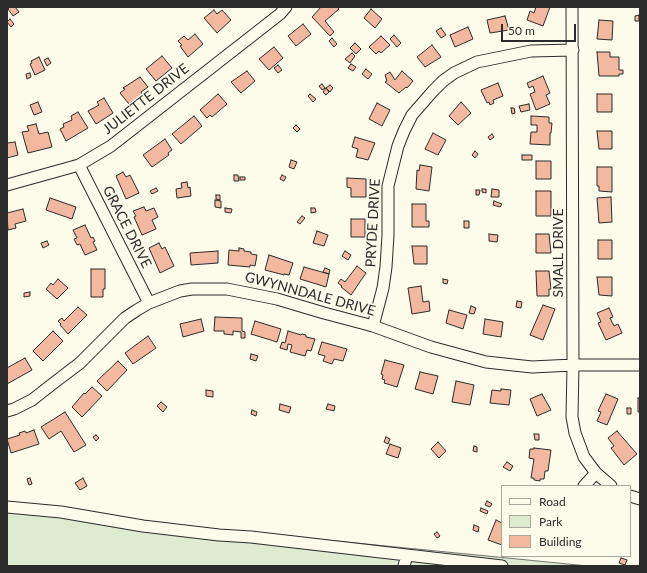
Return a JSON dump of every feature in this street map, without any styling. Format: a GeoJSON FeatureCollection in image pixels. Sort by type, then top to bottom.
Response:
{"type":"FeatureCollection","features":[{"type":"Feature","properties":{"kind":"street","name":"JULIETTE DRIVE"},"geometry":{"type":"LineString","coordinates":[[7,185],[79,165],[93,157],[123,137],[286,7]]}},
{"type":"Feature","properties":{"kind":"street","name":"SMALL DRIVE"},"geometry":{"type":"LineString","coordinates":[[572,7],[572,417],[575,433],[584,457],[596,473],[610,485]]}},
{"type":"Feature","properties":{"kind":"street","name":"PRYDE DRIVE"},"geometry":{"type":"LineString","coordinates":[[373,326],[383,288],[386,267],[388,235],[388,186],[398,146],[412,115],[432,91],[443,81],[454,73],[478,62],[531,51],[573,50]]}},
{"type":"Feature","properties":{"kind":"street","name":"GRACE DRIVE"},"geometry":{"type":"LineString","coordinates":[[79,165],[149,302]]}},
{"type":"Feature","properties":{"kind":"street","name":"GWYNNDALE DRIVE"},"geometry":{"type":"LineString","coordinates":[[7,411],[32,400],[80,363],[126,318],[149,302],[192,288],[226,289],[277,299],[373,326],[431,347],[486,362],[532,366],[640,365]]}},
{"type":"Feature","properties":{"kind":"street"},"geometry":{"type":"LineString","coordinates":[[585,485],[596,473]]}},
{"type":"Feature","properties":{"kind":"street"},"geometry":{"type":"LineString","coordinates":[[7,507],[61,512],[143,526],[502,566]]}},
{"type":"Feature","properties":{"kind":"street"},"geometry":{"type":"LineString","coordinates":[[404,566],[407,555]]}},
{"type":"Feature","properties":{"kind":"green space"},"geometry":{"type":"Polygon","coordinates":[[[7,506],[164,524],[588,566],[7,566],[7,506]]]}},
{"type":"Feature","properties":{"kind":"building"},"geometry":{"type":"Polygon","coordinates":[[[10,7],[15,7],[19,12],[13,16],[8,9],[10,7]]]}},
{"type":"Feature","properties":{"kind":"building"},"geometry":{"type":"Polygon","coordinates":[[[321,7],[337,7],[339,9],[325,21],[334,32],[330,36],[312,17],[321,7]]]}},
{"type":"Feature","properties":{"kind":"building"},"geometry":{"type":"Polygon","coordinates":[[[536,7],[550,7],[543,26],[527,20],[530,11],[534,13],[536,7]]]}},
{"type":"Feature","properties":{"kind":"building"},"geometry":{"type":"Polygon","coordinates":[[[371,9],[382,19],[375,28],[364,18],[371,9]]]}},
{"type":"Feature","properties":{"kind":"building"},"geometry":{"type":"Polygon","coordinates":[[[214,10],[217,14],[222,10],[231,20],[217,33],[204,18],[214,10]]]}},
{"type":"Feature","properties":{"kind":"building"},"geometry":{"type":"Polygon","coordinates":[[[639,15],[639,21],[635,21],[635,16],[639,15]]]}},
{"type":"Feature","properties":{"kind":"building"},"geometry":{"type":"Polygon","coordinates":[[[505,16],[509,30],[490,33],[487,20],[505,16]]]}},
{"type":"Feature","properties":{"kind":"building"},"geometry":{"type":"Polygon","coordinates":[[[10,19],[14,24],[11,27],[7,22],[10,19]]]}},
{"type":"Feature","properties":{"kind":"building"},"geometry":{"type":"Polygon","coordinates":[[[599,20],[613,21],[612,40],[597,39],[599,20]]]}},
{"type":"Feature","properties":{"kind":"building"},"geometry":{"type":"Polygon","coordinates":[[[303,24],[311,34],[296,46],[288,36],[303,24]]]}},
{"type":"Feature","properties":{"kind":"building"},"geometry":{"type":"Polygon","coordinates":[[[468,27],[473,39],[455,47],[450,35],[468,27]]]}},
{"type":"Feature","properties":{"kind":"building"},"geometry":{"type":"Polygon","coordinates":[[[441,28],[446,35],[441,38],[436,31],[441,28]]]}},
{"type":"Feature","properties":{"kind":"building"},"geometry":{"type":"Polygon","coordinates":[[[195,34],[203,44],[188,57],[180,46],[182,45],[178,41],[184,36],[188,40],[195,34]]]}},
{"type":"Feature","properties":{"kind":"building"},"geometry":{"type":"Polygon","coordinates":[[[394,35],[401,43],[397,47],[390,39],[394,35]]]}},
{"type":"Feature","properties":{"kind":"building"},"geometry":{"type":"Polygon","coordinates":[[[381,36],[390,45],[381,53],[379,51],[376,54],[369,47],[381,36]]]}},
{"type":"Feature","properties":{"kind":"building"},"geometry":{"type":"Polygon","coordinates":[[[332,38],[337,44],[334,47],[329,41],[332,38]]]}},
{"type":"Feature","properties":{"kind":"building"},"geometry":{"type":"Polygon","coordinates":[[[355,43],[361,49],[356,54],[350,48],[355,43]]]}},
{"type":"Feature","properties":{"kind":"building"},"geometry":{"type":"Polygon","coordinates":[[[432,45],[441,57],[425,67],[417,57],[432,45]]]}},
{"type":"Feature","properties":{"kind":"building"},"geometry":{"type":"Polygon","coordinates":[[[274,47],[283,58],[269,70],[259,59],[274,47]]]}},
{"type":"Feature","properties":{"kind":"building"},"geometry":{"type":"Polygon","coordinates":[[[597,52],[610,52],[610,57],[619,57],[619,70],[623,70],[623,74],[619,74],[619,76],[599,76],[597,52]]]}},
{"type":"Feature","properties":{"kind":"building"},"geometry":{"type":"Polygon","coordinates":[[[352,53],[355,56],[350,63],[345,59],[352,53]]]}},
{"type":"Feature","properties":{"kind":"building"},"geometry":{"type":"Polygon","coordinates":[[[162,56],[172,68],[156,81],[146,69],[162,56]]]}},
{"type":"Feature","properties":{"kind":"building"},"geometry":{"type":"Polygon","coordinates":[[[39,57],[45,70],[35,75],[30,64],[32,63],[31,61],[39,57]]]}},
{"type":"Feature","properties":{"kind":"building"},"geometry":{"type":"Polygon","coordinates":[[[48,58],[51,63],[47,66],[44,60],[48,58]]]}},
{"type":"Feature","properties":{"kind":"building"},"geometry":{"type":"Polygon","coordinates":[[[351,64],[356,67],[353,71],[348,68],[351,64]]]}},
{"type":"Feature","properties":{"kind":"building"},"geometry":{"type":"Polygon","coordinates":[[[278,65],[282,70],[278,73],[274,68],[278,65]]]}},
{"type":"Feature","properties":{"kind":"building"},"geometry":{"type":"Polygon","coordinates":[[[366,69],[372,74],[368,79],[362,74],[366,69]]]}},
{"type":"Feature","properties":{"kind":"building"},"geometry":{"type":"Polygon","coordinates":[[[247,71],[255,81],[241,93],[231,82],[247,71]]]}},
{"type":"Feature","properties":{"kind":"building"},"geometry":{"type":"Polygon","coordinates":[[[402,71],[413,81],[407,88],[406,87],[399,93],[385,82],[387,81],[385,75],[390,72],[395,80],[402,71]]]}},
{"type":"Feature","properties":{"kind":"building"},"geometry":{"type":"Polygon","coordinates":[[[30,73],[31,77],[27,79],[26,74],[30,73]]]}},
{"type":"Feature","properties":{"kind":"building"},"geometry":{"type":"Polygon","coordinates":[[[543,76],[550,93],[546,95],[550,104],[536,110],[530,94],[535,92],[533,86],[529,88],[527,83],[543,76]]]}},
{"type":"Feature","properties":{"kind":"building"},"geometry":{"type":"Polygon","coordinates":[[[140,77],[148,87],[141,92],[142,94],[129,104],[120,93],[125,89],[123,88],[140,77]]]}},
{"type":"Feature","properties":{"kind":"building"},"geometry":{"type":"Polygon","coordinates":[[[498,83],[503,96],[493,100],[494,103],[490,105],[489,102],[487,103],[481,90],[498,83]]]}},
{"type":"Feature","properties":{"kind":"building"},"geometry":{"type":"Polygon","coordinates":[[[322,84],[325,88],[322,90],[319,86],[322,84]]]}},
{"type":"Feature","properties":{"kind":"building"},"geometry":{"type":"Polygon","coordinates":[[[330,85],[333,88],[330,92],[326,88],[330,85]]]}},
{"type":"Feature","properties":{"kind":"building"},"geometry":{"type":"Polygon","coordinates":[[[326,88],[329,92],[326,95],[323,92],[326,88]]]}},
{"type":"Feature","properties":{"kind":"building"},"geometry":{"type":"Polygon","coordinates":[[[218,94],[227,104],[212,117],[210,115],[207,118],[200,110],[218,94]]]}},
{"type":"Feature","properties":{"kind":"building"},"geometry":{"type":"Polygon","coordinates":[[[310,94],[316,99],[313,102],[308,96],[310,94]]]}},
{"type":"Feature","properties":{"kind":"building"},"geometry":{"type":"Polygon","coordinates":[[[597,94],[612,94],[612,112],[597,112],[597,94]]]}},
{"type":"Feature","properties":{"kind":"building"},"geometry":{"type":"Polygon","coordinates":[[[104,98],[113,113],[96,124],[88,111],[99,105],[97,102],[104,98]]]}},
{"type":"Feature","properties":{"kind":"building"},"geometry":{"type":"Polygon","coordinates":[[[38,102],[42,112],[34,115],[30,105],[38,102]]]}},
{"type":"Feature","properties":{"kind":"building"},"geometry":{"type":"Polygon","coordinates":[[[461,102],[471,113],[458,125],[449,116],[461,102]]]}},
{"type":"Feature","properties":{"kind":"building"},"geometry":{"type":"Polygon","coordinates":[[[377,103],[390,110],[382,126],[369,119],[377,103]]]}},
{"type":"Feature","properties":{"kind":"building"},"geometry":{"type":"Polygon","coordinates":[[[529,104],[530,110],[521,112],[519,106],[529,104]]]}},
{"type":"Feature","properties":{"kind":"building"},"geometry":{"type":"Polygon","coordinates":[[[511,108],[514,108],[515,113],[512,114],[511,108]]]}},
{"type":"Feature","properties":{"kind":"building"},"geometry":{"type":"Polygon","coordinates":[[[78,112],[88,128],[66,141],[60,129],[64,127],[63,124],[72,120],[71,116],[78,112]]]}},
{"type":"Feature","properties":{"kind":"building"},"geometry":{"type":"Polygon","coordinates":[[[194,116],[202,126],[181,144],[172,134],[194,116]]]}},
{"type":"Feature","properties":{"kind":"building"},"geometry":{"type":"Polygon","coordinates":[[[531,116],[549,117],[549,123],[552,123],[550,145],[530,144],[531,132],[537,132],[537,125],[531,125],[531,116]]]}},
{"type":"Feature","properties":{"kind":"building"},"geometry":{"type":"Polygon","coordinates":[[[36,124],[39,134],[48,132],[52,147],[28,153],[22,132],[29,131],[27,126],[36,124]]]}},
{"type":"Feature","properties":{"kind":"building"},"geometry":{"type":"Polygon","coordinates":[[[296,125],[300,129],[297,132],[293,128],[296,125]]]}},
{"type":"Feature","properties":{"kind":"building"},"geometry":{"type":"Polygon","coordinates":[[[597,131],[612,131],[612,149],[599,149],[597,131]]]}},
{"type":"Feature","properties":{"kind":"building"},"geometry":{"type":"Polygon","coordinates":[[[433,133],[446,140],[438,155],[425,149],[433,133]]]}},
{"type":"Feature","properties":{"kind":"building"},"geometry":{"type":"Polygon","coordinates":[[[492,134],[494,137],[490,140],[488,137],[492,134]]]}},
{"type":"Feature","properties":{"kind":"building"},"geometry":{"type":"Polygon","coordinates":[[[355,137],[375,143],[368,160],[356,157],[358,149],[352,147],[355,137]]]}},
{"type":"Feature","properties":{"kind":"building"},"geometry":{"type":"Polygon","coordinates":[[[165,139],[172,150],[168,153],[169,155],[152,167],[143,155],[165,139]]]}},
{"type":"Feature","properties":{"kind":"building"},"geometry":{"type":"Polygon","coordinates":[[[15,142],[18,155],[7,158],[7,143],[15,142]]]}},
{"type":"Feature","properties":{"kind":"building"},"geometry":{"type":"Polygon","coordinates":[[[475,151],[478,154],[475,158],[472,155],[475,151]]]}},
{"type":"Feature","properties":{"kind":"building"},"geometry":{"type":"Polygon","coordinates":[[[522,155],[532,155],[532,160],[522,160],[522,155]]]}},
{"type":"Feature","properties":{"kind":"building"},"geometry":{"type":"Polygon","coordinates":[[[291,160],[297,162],[294,169],[289,167],[291,160]]]}},
{"type":"Feature","properties":{"kind":"building"},"geometry":{"type":"Polygon","coordinates":[[[536,161],[551,161],[551,179],[536,179],[536,161]]]}},
{"type":"Feature","properties":{"kind":"building"},"geometry":{"type":"Polygon","coordinates":[[[420,165],[432,167],[429,191],[416,189],[417,170],[419,171],[420,165]]]}},
{"type":"Feature","properties":{"kind":"building"},"geometry":{"type":"Polygon","coordinates":[[[597,167],[612,167],[612,192],[599,191],[599,186],[597,186],[597,167]]]}},
{"type":"Feature","properties":{"kind":"building"},"geometry":{"type":"Polygon","coordinates":[[[123,172],[126,177],[130,175],[139,193],[126,199],[116,176],[123,172]]]}},
{"type":"Feature","properties":{"kind":"building"},"geometry":{"type":"Polygon","coordinates":[[[234,175],[238,175],[239,181],[234,181],[234,175]]]}},
{"type":"Feature","properties":{"kind":"building"},"geometry":{"type":"Polygon","coordinates":[[[282,175],[286,177],[284,181],[280,179],[282,175]]]}},
{"type":"Feature","properties":{"kind":"building"},"geometry":{"type":"Polygon","coordinates":[[[240,177],[245,177],[245,180],[240,180],[240,177]]]}},
{"type":"Feature","properties":{"kind":"building"},"geometry":{"type":"Polygon","coordinates":[[[347,178],[366,179],[366,197],[351,197],[351,188],[347,187],[347,178]]]}},
{"type":"Feature","properties":{"kind":"building"},"geometry":{"type":"Polygon","coordinates":[[[187,182],[188,188],[190,187],[191,196],[177,198],[176,189],[182,188],[181,183],[187,182]]]}},
{"type":"Feature","properties":{"kind":"building"},"geometry":{"type":"Polygon","coordinates":[[[156,188],[158,191],[152,194],[150,191],[156,188]]]}},
{"type":"Feature","properties":{"kind":"building"},"geometry":{"type":"Polygon","coordinates":[[[482,189],[486,189],[486,193],[482,192],[482,189]]]}},
{"type":"Feature","properties":{"kind":"building"},"geometry":{"type":"Polygon","coordinates":[[[492,189],[499,190],[499,197],[491,197],[492,189]]]}},
{"type":"Feature","properties":{"kind":"building"},"geometry":{"type":"Polygon","coordinates":[[[476,190],[480,190],[479,195],[476,195],[476,190]]]}},
{"type":"Feature","properties":{"kind":"building"},"geometry":{"type":"Polygon","coordinates":[[[536,191],[551,191],[551,216],[536,216],[536,191]]]}},
{"type":"Feature","properties":{"kind":"building"},"geometry":{"type":"Polygon","coordinates":[[[216,195],[220,195],[220,200],[216,199],[216,195]]]}},
{"type":"Feature","properties":{"kind":"building"},"geometry":{"type":"Polygon","coordinates":[[[611,197],[612,222],[599,223],[597,198],[611,197]]]}},
{"type":"Feature","properties":{"kind":"building"},"geometry":{"type":"Polygon","coordinates":[[[50,198],[76,207],[72,219],[46,210],[50,198]]]}},
{"type":"Feature","properties":{"kind":"building"},"geometry":{"type":"Polygon","coordinates":[[[215,200],[221,201],[221,208],[215,207],[215,200]]]}},
{"type":"Feature","properties":{"kind":"building"},"geometry":{"type":"Polygon","coordinates":[[[494,201],[502,204],[500,207],[493,205],[494,201]]]}},
{"type":"Feature","properties":{"kind":"building"},"geometry":{"type":"Polygon","coordinates":[[[412,204],[426,204],[426,221],[429,221],[429,227],[412,227],[412,204]]]}},
{"type":"Feature","properties":{"kind":"building"},"geometry":{"type":"Polygon","coordinates":[[[144,207],[146,211],[154,208],[158,217],[152,220],[156,229],[142,235],[133,211],[144,207]]]}},
{"type":"Feature","properties":{"kind":"building"},"geometry":{"type":"Polygon","coordinates":[[[225,208],[232,209],[231,213],[225,212],[225,208]]]}},
{"type":"Feature","properties":{"kind":"building"},"geometry":{"type":"Polygon","coordinates":[[[311,208],[315,208],[316,212],[311,213],[311,208]]]}},
{"type":"Feature","properties":{"kind":"building"},"geometry":{"type":"Polygon","coordinates":[[[23,209],[26,221],[15,224],[16,228],[8,230],[7,213],[23,209]]]}},
{"type":"Feature","properties":{"kind":"building"},"geometry":{"type":"Polygon","coordinates":[[[302,216],[305,218],[300,224],[297,222],[302,216]]]}},
{"type":"Feature","properties":{"kind":"building"},"geometry":{"type":"Polygon","coordinates":[[[351,219],[365,219],[365,237],[351,237],[351,219]]]}},
{"type":"Feature","properties":{"kind":"building"},"geometry":{"type":"Polygon","coordinates":[[[464,221],[469,221],[469,228],[464,228],[464,221]]]}},
{"type":"Feature","properties":{"kind":"building"},"geometry":{"type":"Polygon","coordinates":[[[85,225],[91,238],[93,237],[95,241],[93,242],[97,250],[85,255],[80,244],[77,245],[74,239],[77,238],[73,230],[85,225]]]}},
{"type":"Feature","properties":{"kind":"building"},"geometry":{"type":"Polygon","coordinates":[[[317,231],[328,235],[324,246],[313,243],[317,231]]]}},
{"type":"Feature","properties":{"kind":"building"},"geometry":{"type":"Polygon","coordinates":[[[489,234],[498,235],[497,242],[489,241],[489,234]]]}},
{"type":"Feature","properties":{"kind":"building"},"geometry":{"type":"Polygon","coordinates":[[[536,234],[549,234],[551,253],[536,253],[536,234]]]}},
{"type":"Feature","properties":{"kind":"building"},"geometry":{"type":"Polygon","coordinates":[[[598,240],[612,240],[612,259],[598,259],[598,240]]]}},
{"type":"Feature","properties":{"kind":"building"},"geometry":{"type":"Polygon","coordinates":[[[47,241],[49,245],[43,248],[41,243],[47,241]]]}},
{"type":"Feature","properties":{"kind":"building"},"geometry":{"type":"Polygon","coordinates":[[[159,243],[162,249],[165,247],[174,266],[160,273],[149,248],[159,243]]]}},
{"type":"Feature","properties":{"kind":"building"},"geometry":{"type":"Polygon","coordinates":[[[412,246],[427,246],[427,264],[414,264],[412,246]]]}},
{"type":"Feature","properties":{"kind":"building"},"geometry":{"type":"Polygon","coordinates":[[[239,248],[244,249],[244,251],[251,252],[251,254],[257,255],[255,266],[228,265],[229,250],[239,251],[239,248]]]}},
{"type":"Feature","properties":{"kind":"building"},"geometry":{"type":"Polygon","coordinates":[[[218,251],[218,263],[191,265],[190,253],[218,251]]]}},
{"type":"Feature","properties":{"kind":"building"},"geometry":{"type":"Polygon","coordinates":[[[345,251],[351,255],[348,260],[342,256],[345,251]]]}},
{"type":"Feature","properties":{"kind":"building"},"geometry":{"type":"Polygon","coordinates":[[[269,255],[293,263],[289,275],[265,270],[269,255]]]}},
{"type":"Feature","properties":{"kind":"building"},"geometry":{"type":"Polygon","coordinates":[[[357,266],[366,273],[351,295],[338,283],[341,279],[345,282],[357,266]]]}},
{"type":"Feature","properties":{"kind":"building"},"geometry":{"type":"Polygon","coordinates":[[[304,267],[329,274],[326,287],[300,279],[304,267]]]}},
{"type":"Feature","properties":{"kind":"building"},"geometry":{"type":"Polygon","coordinates":[[[325,268],[330,270],[329,274],[323,272],[325,268]]]}},
{"type":"Feature","properties":{"kind":"building"},"geometry":{"type":"Polygon","coordinates":[[[91,269],[105,269],[105,289],[103,289],[103,297],[91,297],[91,269]]]}},
{"type":"Feature","properties":{"kind":"building"},"geometry":{"type":"Polygon","coordinates":[[[536,271],[549,271],[551,289],[549,289],[549,296],[537,296],[536,271]]]}},
{"type":"Feature","properties":{"kind":"building"},"geometry":{"type":"Polygon","coordinates":[[[597,277],[612,277],[612,296],[599,295],[597,277]]]}},
{"type":"Feature","properties":{"kind":"building"},"geometry":{"type":"Polygon","coordinates":[[[58,279],[68,288],[57,299],[46,289],[51,283],[53,285],[58,279]]]}},
{"type":"Feature","properties":{"kind":"building"},"geometry":{"type":"Polygon","coordinates":[[[443,279],[448,280],[447,284],[443,283],[443,279]]]}},
{"type":"Feature","properties":{"kind":"building"},"geometry":{"type":"Polygon","coordinates":[[[421,286],[423,302],[429,301],[430,311],[412,314],[408,288],[421,286]]]}},
{"type":"Feature","properties":{"kind":"building"},"geometry":{"type":"Polygon","coordinates":[[[30,292],[30,296],[24,297],[24,293],[30,292]]]}},
{"type":"Feature","properties":{"kind":"building"},"geometry":{"type":"Polygon","coordinates":[[[517,301],[522,302],[521,308],[516,307],[517,301]]]}},
{"type":"Feature","properties":{"kind":"building"},"geometry":{"type":"Polygon","coordinates":[[[543,305],[555,309],[543,340],[530,335],[543,305]]]}},
{"type":"Feature","properties":{"kind":"building"},"geometry":{"type":"Polygon","coordinates":[[[471,306],[476,308],[474,314],[469,313],[471,306]]]}},
{"type":"Feature","properties":{"kind":"building"},"geometry":{"type":"Polygon","coordinates":[[[78,307],[87,315],[68,334],[58,321],[62,318],[64,321],[78,307]]]}},
{"type":"Feature","properties":{"kind":"building"},"geometry":{"type":"Polygon","coordinates":[[[609,308],[613,317],[610,318],[614,326],[618,324],[622,333],[606,340],[598,323],[601,322],[597,313],[609,308]]]}},
{"type":"Feature","properties":{"kind":"building"},"geometry":{"type":"Polygon","coordinates":[[[449,310],[467,315],[463,329],[446,323],[449,310]]]}},
{"type":"Feature","properties":{"kind":"building"},"geometry":{"type":"Polygon","coordinates":[[[215,317],[242,318],[242,331],[245,332],[245,338],[241,338],[241,332],[233,331],[233,335],[224,334],[224,331],[214,331],[215,317]]]}},
{"type":"Feature","properties":{"kind":"building"},"geometry":{"type":"Polygon","coordinates":[[[201,319],[204,331],[183,337],[180,324],[201,319]]]}},
{"type":"Feature","properties":{"kind":"building"},"geometry":{"type":"Polygon","coordinates":[[[485,319],[503,322],[501,337],[483,334],[485,319]]]}},
{"type":"Feature","properties":{"kind":"building"},"geometry":{"type":"Polygon","coordinates":[[[255,321],[281,329],[277,342],[251,334],[255,321]]]}},
{"type":"Feature","properties":{"kind":"building"},"geometry":{"type":"Polygon","coordinates":[[[53,331],[63,341],[43,361],[33,351],[53,331]]]}},
{"type":"Feature","properties":{"kind":"building"},"geometry":{"type":"Polygon","coordinates":[[[288,331],[306,335],[306,337],[315,339],[311,351],[307,350],[305,356],[290,352],[292,345],[288,344],[287,350],[280,348],[282,342],[285,343],[288,331]]]}},
{"type":"Feature","properties":{"kind":"building"},"geometry":{"type":"Polygon","coordinates":[[[148,336],[156,348],[133,364],[125,353],[148,336]]]}},
{"type":"Feature","properties":{"kind":"building"},"geometry":{"type":"Polygon","coordinates":[[[322,342],[347,349],[343,361],[334,359],[332,364],[323,361],[325,356],[318,354],[322,342]]]}},
{"type":"Feature","properties":{"kind":"building"},"geometry":{"type":"Polygon","coordinates":[[[251,354],[258,356],[256,361],[250,359],[251,354]]]}},
{"type":"Feature","properties":{"kind":"building"},"geometry":{"type":"Polygon","coordinates":[[[25,358],[32,370],[7,384],[7,368],[25,358]]]}},
{"type":"Feature","properties":{"kind":"building"},"geometry":{"type":"Polygon","coordinates":[[[385,360],[404,365],[397,387],[384,383],[385,380],[382,379],[383,375],[381,374],[385,360]]]}},
{"type":"Feature","properties":{"kind":"building"},"geometry":{"type":"Polygon","coordinates":[[[118,361],[127,370],[107,391],[97,381],[118,361]]]}},
{"type":"Feature","properties":{"kind":"building"},"geometry":{"type":"Polygon","coordinates":[[[420,372],[438,376],[433,394],[415,389],[420,372]]]}},
{"type":"Feature","properties":{"kind":"building"},"geometry":{"type":"Polygon","coordinates":[[[456,381],[474,385],[470,405],[452,402],[456,381]]]}},
{"type":"Feature","properties":{"kind":"building"},"geometry":{"type":"Polygon","coordinates":[[[92,387],[102,396],[82,417],[72,407],[84,393],[85,394],[92,387]]]}},
{"type":"Feature","properties":{"kind":"building"},"geometry":{"type":"Polygon","coordinates":[[[501,389],[511,390],[509,405],[490,403],[492,390],[501,391],[501,389]]]}},
{"type":"Feature","properties":{"kind":"building"},"geometry":{"type":"Polygon","coordinates":[[[206,390],[213,391],[213,397],[206,396],[206,390]]]}},
{"type":"Feature","properties":{"kind":"building"},"geometry":{"type":"Polygon","coordinates":[[[542,394],[551,410],[537,416],[530,399],[542,394]]]}},
{"type":"Feature","properties":{"kind":"building"},"geometry":{"type":"Polygon","coordinates":[[[606,394],[618,399],[607,425],[597,421],[601,412],[598,411],[606,394]]]}},
{"type":"Feature","properties":{"kind":"building"},"geometry":{"type":"Polygon","coordinates":[[[638,398],[640,398],[640,412],[638,412],[638,398]]]}},
{"type":"Feature","properties":{"kind":"building"},"geometry":{"type":"Polygon","coordinates":[[[161,402],[167,407],[163,412],[157,406],[161,402]]]}},
{"type":"Feature","properties":{"kind":"building"},"geometry":{"type":"Polygon","coordinates":[[[280,404],[291,407],[289,413],[279,410],[280,404]]]}},
{"type":"Feature","properties":{"kind":"building"},"geometry":{"type":"Polygon","coordinates":[[[328,404],[335,406],[334,411],[326,409],[328,404]]]}},
{"type":"Feature","properties":{"kind":"building"},"geometry":{"type":"Polygon","coordinates":[[[627,408],[631,408],[631,414],[627,414],[627,408]]]}},
{"type":"Feature","properties":{"kind":"building"},"geometry":{"type":"Polygon","coordinates":[[[252,410],[257,412],[256,416],[251,414],[252,410]]]}},
{"type":"Feature","properties":{"kind":"building"},"geometry":{"type":"Polygon","coordinates":[[[65,412],[86,445],[74,452],[61,431],[49,439],[41,427],[65,412]]]}},
{"type":"Feature","properties":{"kind":"building"},"geometry":{"type":"Polygon","coordinates":[[[34,430],[39,444],[11,453],[7,439],[20,435],[19,433],[25,431],[26,433],[34,430]]]}},
{"type":"Feature","properties":{"kind":"building"},"geometry":{"type":"Polygon","coordinates":[[[617,431],[637,454],[624,465],[611,448],[614,446],[608,438],[617,431]]]}},
{"type":"Feature","properties":{"kind":"building"},"geometry":{"type":"Polygon","coordinates":[[[534,434],[539,434],[539,440],[535,440],[534,434]]]}},
{"type":"Feature","properties":{"kind":"building"},"geometry":{"type":"Polygon","coordinates":[[[96,435],[99,438],[96,441],[93,437],[96,435]]]}},
{"type":"Feature","properties":{"kind":"building"},"geometry":{"type":"Polygon","coordinates":[[[386,437],[390,439],[388,444],[384,442],[386,437]]]}},
{"type":"Feature","properties":{"kind":"building"},"geometry":{"type":"Polygon","coordinates":[[[438,442],[446,451],[439,458],[431,449],[438,442]]]}},
{"type":"Feature","properties":{"kind":"building"},"geometry":{"type":"Polygon","coordinates":[[[390,444],[401,448],[398,458],[386,454],[390,444]]]}},
{"type":"Feature","properties":{"kind":"building"},"geometry":{"type":"Polygon","coordinates":[[[474,446],[477,447],[477,452],[473,451],[474,446]]]}},
{"type":"Feature","properties":{"kind":"building"},"geometry":{"type":"Polygon","coordinates":[[[530,449],[551,450],[548,471],[545,471],[544,479],[540,479],[540,481],[531,478],[534,459],[529,458],[530,449]]]}},
{"type":"Feature","properties":{"kind":"building"},"geometry":{"type":"Polygon","coordinates":[[[507,462],[513,466],[510,471],[503,467],[507,462]]]}},
{"type":"Feature","properties":{"kind":"building"},"geometry":{"type":"Polygon","coordinates":[[[30,478],[32,484],[29,485],[27,479],[30,478]]]}},
{"type":"Feature","properties":{"kind":"building"},"geometry":{"type":"Polygon","coordinates":[[[83,478],[87,486],[80,490],[75,483],[83,478]]]}},
{"type":"Feature","properties":{"kind":"building"},"geometry":{"type":"Polygon","coordinates":[[[487,501],[492,504],[490,507],[485,505],[487,501]]]}},
{"type":"Feature","properties":{"kind":"building"},"geometry":{"type":"Polygon","coordinates":[[[481,508],[488,511],[487,514],[480,511],[481,508]]]}},
{"type":"Feature","properties":{"kind":"building"},"geometry":{"type":"Polygon","coordinates":[[[496,520],[501,522],[501,545],[488,540],[496,520]]]}},
{"type":"Feature","properties":{"kind":"building"},"geometry":{"type":"Polygon","coordinates":[[[474,525],[479,527],[478,532],[473,530],[474,525]]]}},
{"type":"Feature","properties":{"kind":"building"},"geometry":{"type":"Polygon","coordinates":[[[437,532],[440,536],[437,538],[434,534],[437,532]]]}},
{"type":"Feature","properties":{"kind":"building"},"geometry":{"type":"Polygon","coordinates":[[[621,558],[627,560],[625,565],[619,563],[621,558]]]}}]}
